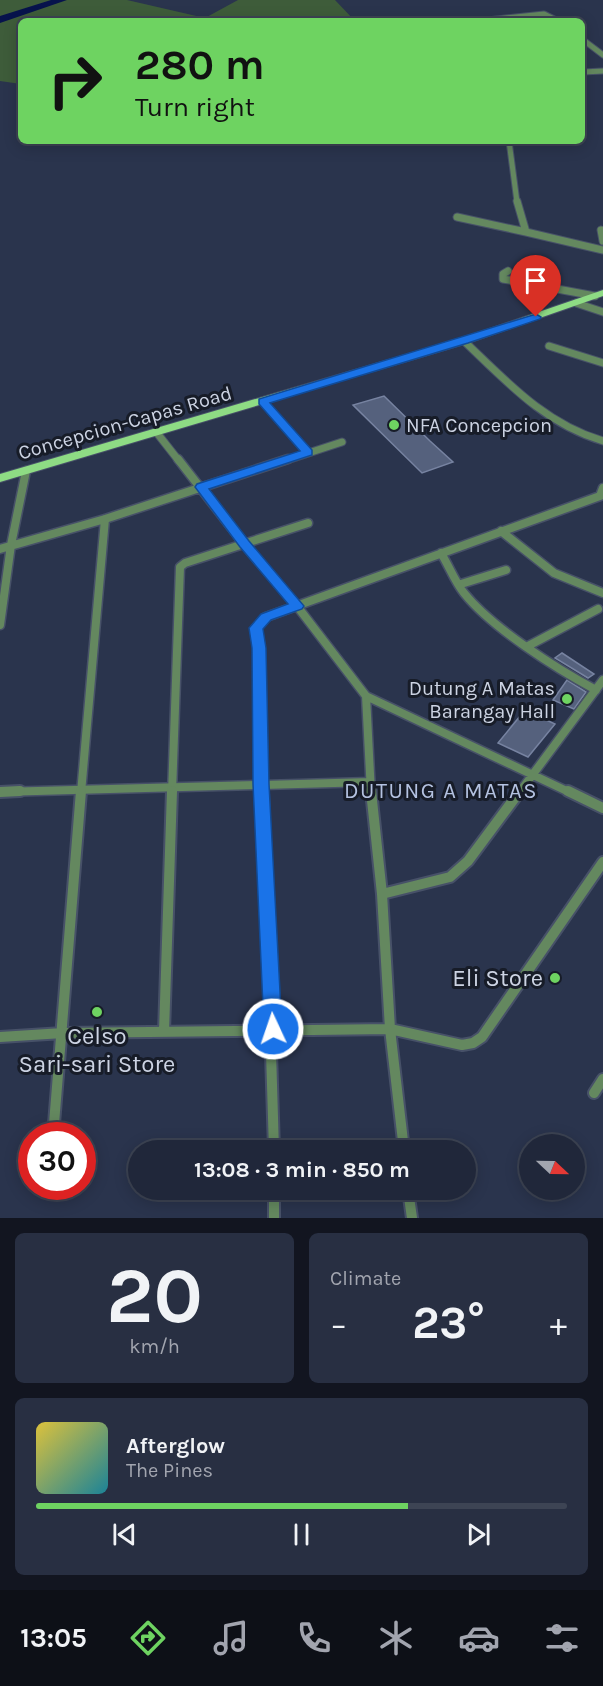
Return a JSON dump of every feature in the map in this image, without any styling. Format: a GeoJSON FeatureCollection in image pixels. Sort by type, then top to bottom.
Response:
{"type":"FeatureCollection","features":[{"type":"Feature","properties":{"kind":"main road","name":"Concepcion-Capas Road"},"geometry":{"type":"LineString","coordinates":[[0,478],[464,341],[599,294]]}},
{"type":"Feature","properties":{"kind":"street"},"geometry":{"type":"LineString","coordinates":[[506,18],[544,14],[554,18]]}},
{"type":"Feature","properties":{"kind":"street"},"geometry":{"type":"LineString","coordinates":[[585,41],[603,56]]}},
{"type":"Feature","properties":{"kind":"street"},"geometry":{"type":"LineString","coordinates":[[585,72],[603,71]]}},
{"type":"Feature","properties":{"kind":"street"},"geometry":{"type":"LineString","coordinates":[[508,144],[518,209],[526,232]]}},
{"type":"Feature","properties":{"kind":"street"},"geometry":{"type":"LineString","coordinates":[[457,217],[603,250]]}},
{"type":"Feature","properties":{"kind":"street"},"geometry":{"type":"LineString","coordinates":[[601,230],[603,241]]}},
{"type":"Feature","properties":{"kind":"street"},"geometry":{"type":"LineString","coordinates":[[508,271],[502,274],[503,279],[599,294]]}},
{"type":"Feature","properties":{"kind":"street"},"geometry":{"type":"LineString","coordinates":[[576,303],[603,312]]}},
{"type":"Feature","properties":{"kind":"street"},"geometry":{"type":"LineString","coordinates":[[464,341],[521,394],[565,429],[603,441]]}},
{"type":"Feature","properties":{"kind":"street"},"geometry":{"type":"LineString","coordinates":[[549,346],[603,363]]}},
{"type":"Feature","properties":{"kind":"street"},"geometry":{"type":"LineString","coordinates":[[263,402],[308,453]]}},
{"type":"Feature","properties":{"kind":"street"},"geometry":{"type":"LineString","coordinates":[[157,433],[244,544],[297,606],[366,696],[603,808]]}},
{"type":"Feature","properties":{"kind":"street"},"geometry":{"type":"LineString","coordinates":[[0,549],[105,519],[342,442]]}},
{"type":"Feature","properties":{"kind":"street"},"geometry":{"type":"LineString","coordinates":[[0,625],[11,545],[26,471]]}},
{"type":"Feature","properties":{"kind":"street"},"geometry":{"type":"LineString","coordinates":[[274,1140],[273,1029],[261,784],[259,648],[256,628],[266,617],[600,496],[603,488]]}},
{"type":"Feature","properties":{"kind":"street"},"geometry":{"type":"LineString","coordinates":[[54,1122],[63,1033],[65,967],[105,519]]}},
{"type":"Feature","properties":{"kind":"street"},"geometry":{"type":"LineString","coordinates":[[164,1032],[180,567],[185,563],[308,523]]}},
{"type":"Feature","properties":{"kind":"street"},"geometry":{"type":"LineString","coordinates":[[501,531],[554,573],[603,593]]}},
{"type":"Feature","properties":{"kind":"street"},"geometry":{"type":"LineString","coordinates":[[441,553],[464,594],[472,603],[562,672],[596,690]]}},
{"type":"Feature","properties":{"kind":"street"},"geometry":{"type":"LineString","coordinates":[[461,585],[506,570]]}},
{"type":"Feature","properties":{"kind":"street"},"geometry":{"type":"LineString","coordinates":[[528,646],[598,609]]}},
{"type":"Feature","properties":{"kind":"street"},"geometry":{"type":"LineString","coordinates":[[382,894],[450,877],[468,861],[603,680]]}},
{"type":"Feature","properties":{"kind":"street"},"geometry":{"type":"LineString","coordinates":[[366,696],[370,782],[382,894],[390,1029],[403,1140]]}},
{"type":"Feature","properties":{"kind":"street"},"geometry":{"type":"LineString","coordinates":[[0,792],[370,782]]}},
{"type":"Feature","properties":{"kind":"street"},"geometry":{"type":"LineString","coordinates":[[0,1037],[63,1033],[390,1029],[462,1045],[473,1043],[482,1037],[603,862]]}},
{"type":"Feature","properties":{"kind":"street"},"geometry":{"type":"LineString","coordinates":[[594,1093],[603,1078]]}},
{"type":"Feature","properties":{"kind":"street"},"geometry":{"type":"LineString","coordinates":[[274,1200],[274,1218]]}},
{"type":"Feature","properties":{"kind":"street"},"geometry":{"type":"LineString","coordinates":[[409,1200],[412,1218]]}},
{"type":"Feature","properties":{"kind":"green space"},"geometry":{"type":"Polygon","coordinates":[[[0,0],[127,0],[205,18],[18,18],[18,84],[0,81],[0,0]]]}},
{"type":"Feature","properties":{"kind":"green space"},"geometry":{"type":"Polygon","coordinates":[[[238,0],[335,0],[352,18],[205,18],[238,0]]]}},
{"type":"Feature","properties":{"kind":"building","name":"NFA Concepcion"},"geometry":{"type":"Polygon","coordinates":[[[384,396],[453,462],[422,473],[353,405],[384,396]]]}},
{"type":"Feature","properties":{"kind":"building"},"geometry":{"type":"Polygon","coordinates":[[[562,653],[594,674],[588,678],[555,658],[562,653]]]}},
{"type":"Feature","properties":{"kind":"building"},"geometry":{"type":"Polygon","coordinates":[[[567,680],[586,692],[574,709],[553,700],[567,680]]]}},
{"type":"Feature","properties":{"kind":"building"},"geometry":{"type":"Polygon","coordinates":[[[525,710],[555,724],[528,757],[498,743],[525,710]]]}},
{"type":"Feature","properties":{"kind":"waterway"},"geometry":{"type":"LineString","coordinates":[[0,20],[62,0]]}},
{"type":"Feature","properties":{"kind":"place","name":"NFA Concepcion"},"geometry":{"type":"Point","coordinates":[394,425]}},
{"type":"Feature","properties":{"kind":"place","name":"Dutung A Matas Barangay Hall"},"geometry":{"type":"Point","coordinates":[567,699]}},
{"type":"Feature","properties":{"kind":"place","name":"Eli Store"},"geometry":{"type":"Point","coordinates":[555,978]}},
{"type":"Feature","properties":{"kind":"place","name":"Celso Sari-sari Store"},"geometry":{"type":"Point","coordinates":[97,1012]}},
{"type":"Feature","properties":{"kind":"district","name":"DUTUNG A MATAS"},"geometry":{"type":"Point","coordinates":[441,791]}},
{"type":"Feature","properties":{"kind":"route"},"geometry":{"type":"LineString","coordinates":[[273,1029],[261,784],[259,648],[256,628],[266,617],[297,606],[244,544],[201,487],[308,453],[263,402],[536,317]]}}]}
